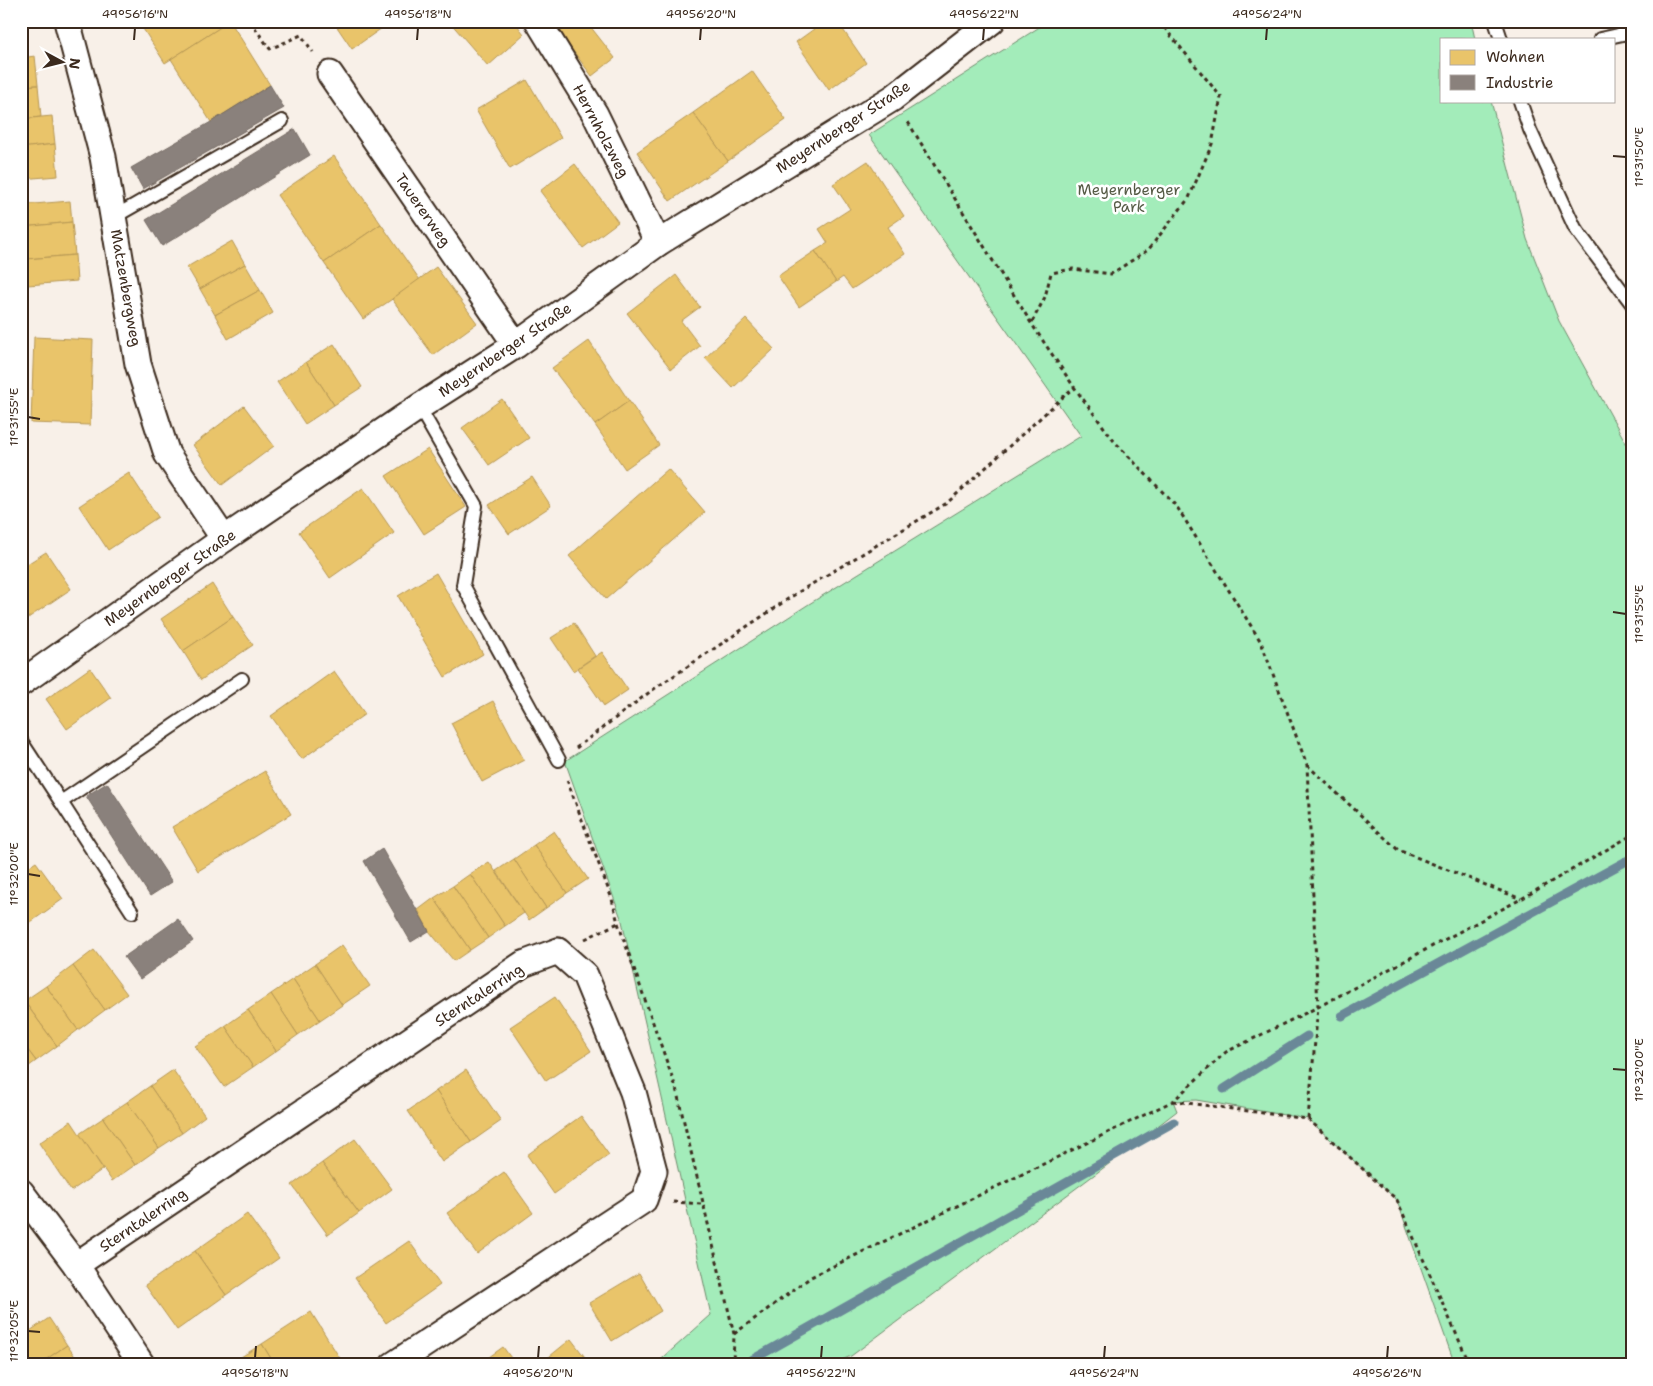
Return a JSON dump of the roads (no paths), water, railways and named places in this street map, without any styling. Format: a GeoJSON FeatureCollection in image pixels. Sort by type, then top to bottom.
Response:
{"type":"FeatureCollection","features":[{"type":"Feature","properties":{"kind":"street","name":"Matzenbergweg"},"geometry":{"type":"LineString","coordinates":[[67,21],[103,157],[138,364],[167,454],[224,539]]}},
{"type":"Feature","properties":{"kind":"street","name":"Herrnholzweg"},"geometry":{"type":"LineString","coordinates":[[538,21],[595,114],[658,243]]}},
{"type":"Feature","properties":{"kind":"street","name":"Meyernberger Straße"},"geometry":{"type":"LineString","coordinates":[[21,683],[224,539],[419,407],[516,345],[658,243],[893,98],[985,23]]}},
{"type":"Feature","properties":{"kind":"street","name":"Tauererweg"},"geometry":{"type":"LineString","coordinates":[[330,74],[516,345]]}},
{"type":"Feature","properties":{"kind":"street","name":"Sterntalerring"},"geometry":{"type":"LineString","coordinates":[[76,1265],[523,964],[558,951],[585,975],[633,1092],[654,1171],[644,1200],[393,1365]]}},
{"type":"Feature","properties":{"kind":"street"},"geometry":{"type":"LineString","coordinates":[[21,1192],[76,1265],[142,1365]]}},
{"type":"Feature","properties":{"kind":"lane"},"geometry":{"type":"LineString","coordinates":[[1495,21],[1503,38]]}},
{"type":"Feature","properties":{"kind":"lane"},"geometry":{"type":"LineString","coordinates":[[1605,38],[1632,32]]}},
{"type":"Feature","properties":{"kind":"lane"},"geometry":{"type":"LineString","coordinates":[[1520,102],[1530,130],[1575,228],[1632,304]]}},
{"type":"Feature","properties":{"kind":"lane"},"geometry":{"type":"LineString","coordinates":[[114,217],[282,121]]}},
{"type":"Feature","properties":{"kind":"lane"},"geometry":{"type":"LineString","coordinates":[[419,407],[476,506],[463,585],[559,760]]}},
{"type":"Feature","properties":{"kind":"lane"},"geometry":{"type":"LineString","coordinates":[[61,802],[242,679]]}},
{"type":"Feature","properties":{"kind":"lane"},"geometry":{"type":"LineString","coordinates":[[21,741],[132,912]]}},
{"type":"Feature","properties":{"kind":"waterway"},"geometry":{"type":"LineString","coordinates":[[1342,1016],[1632,858]]}},
{"type":"Feature","properties":{"kind":"waterway"},"geometry":{"type":"LineString","coordinates":[[1224,1089],[1307,1036]]}},
{"type":"Feature","properties":{"kind":"waterway"},"geometry":{"type":"LineString","coordinates":[[748,1362],[1174,1122]]}},
{"type":"Feature","properties":{"kind":"park label","name":"Meyernberger Park"},"geometry":{"type":"Point","coordinates":[1129,198]}}]}
